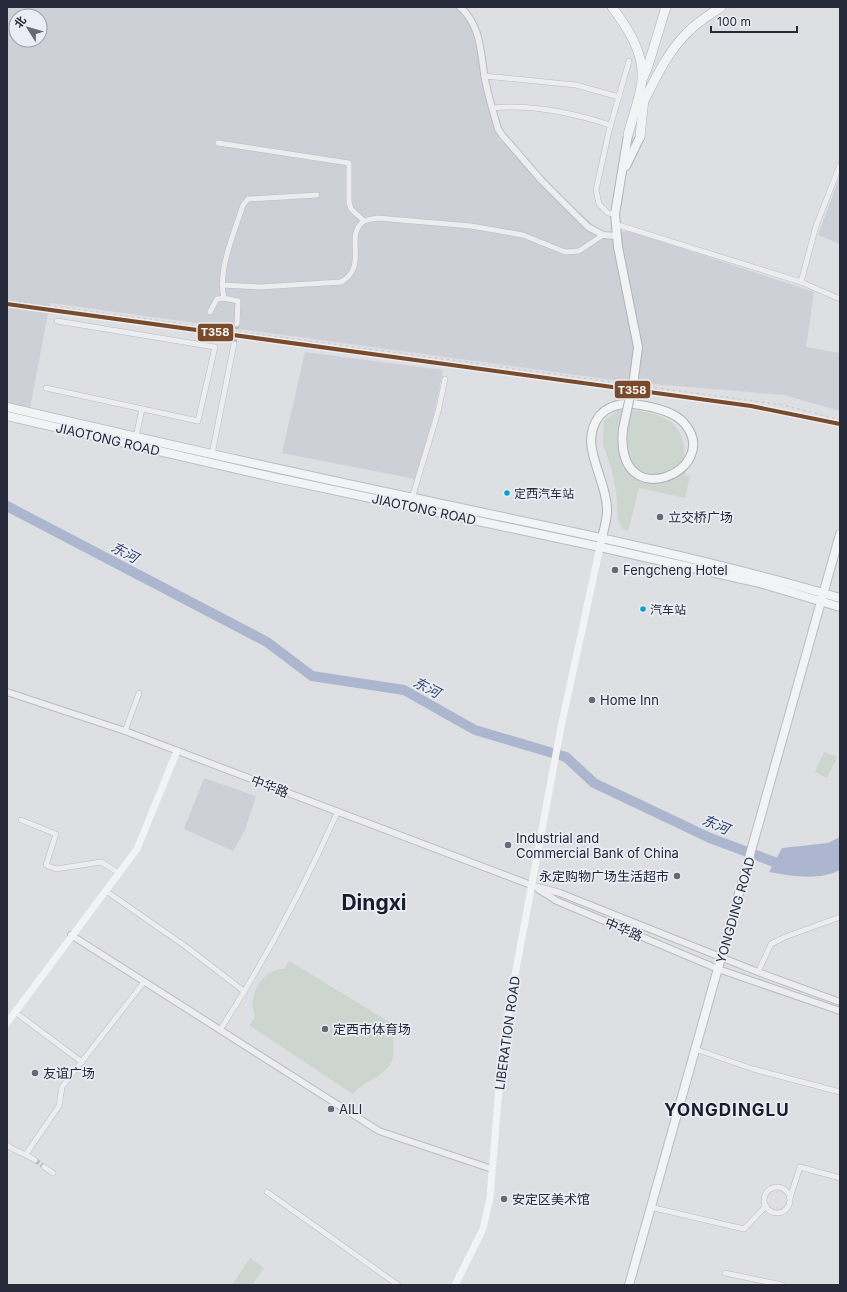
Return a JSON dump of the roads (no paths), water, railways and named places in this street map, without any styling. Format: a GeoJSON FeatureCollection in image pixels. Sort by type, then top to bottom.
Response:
{"type":"FeatureCollection","features":[{"type":"Feature","properties":{"kind":"highway"},"geometry":{"type":"LineString","coordinates":[[612,7],[629,30],[640,57],[642,79]]}},
{"type":"Feature","properties":{"kind":"highway"},"geometry":{"type":"LineString","coordinates":[[628,135],[642,79],[648,66],[666,7]]}},
{"type":"Feature","properties":{"kind":"highway"},"geometry":{"type":"LineString","coordinates":[[643,103],[665,62],[685,36],[690,30],[721,7]]}},
{"type":"Feature","properties":{"kind":"highway"},"geometry":{"type":"LineString","coordinates":[[640,137],[648,66]]}},
{"type":"Feature","properties":{"kind":"main road"},"geometry":{"type":"LineString","coordinates":[[601,542],[608,508],[590,445],[591,433],[595,422],[603,413],[613,406],[624,403],[644,406],[676,416],[684,422],[692,439],[692,448],[689,458],[683,467],[675,474],[664,479],[653,480],[642,477],[633,470],[626,462],[622,451],[623,429],[634,378],[638,347],[618,247],[615,224],[615,214],[628,135]]}},
{"type":"Feature","properties":{"kind":"main road"},"geometry":{"type":"LineString","coordinates":[[622,174],[640,137]]}},
{"type":"Feature","properties":{"kind":"main road","name":"JIAOTONG ROAD"},"geometry":{"type":"LineString","coordinates":[[7,407],[601,542]]}},
{"type":"Feature","properties":{"kind":"main road","name":"JIAOTONG ROAD"},"geometry":{"type":"LineString","coordinates":[[7,416],[272,477],[763,575],[822,597],[840,607]]}},
{"type":"Feature","properties":{"kind":"main road","name":"YONGDING ROAD"},"geometry":{"type":"LineString","coordinates":[[629,1285],[840,534]]}},
{"type":"Feature","properties":{"kind":"main road","name":"LIBERATION ROAD"},"geometry":{"type":"LineString","coordinates":[[455,1285],[483,1229],[490,1198],[492,1169],[496,1146],[501,1063],[531,885],[551,776],[601,542]]}},
{"type":"Feature","properties":{"kind":"main road","name":"JIAOTONG ROAD"},"geometry":{"type":"LineString","coordinates":[[822,597],[840,598]]}},
{"type":"Feature","properties":{"kind":"main road"},"geometry":{"type":"LineString","coordinates":[[7,1023],[142,841],[177,750]]}},
{"type":"Feature","properties":{"kind":"street"},"geometry":{"type":"LineString","coordinates":[[460,7],[469,17],[478,34],[484,76],[498,129],[520,157],[588,226],[603,235],[616,236]]}},
{"type":"Feature","properties":{"kind":"street"},"geometry":{"type":"LineString","coordinates":[[615,214],[608,213],[599,204],[596,190],[610,125],[630,61]]}},
{"type":"Feature","properties":{"kind":"street"},"geometry":{"type":"LineString","coordinates":[[484,76],[576,85],[619,97]]}},
{"type":"Feature","properties":{"kind":"street"},"geometry":{"type":"LineString","coordinates":[[492,108],[506,107],[571,113],[610,125]]}},
{"type":"Feature","properties":{"kind":"street"},"geometry":{"type":"LineString","coordinates":[[218,143],[349,163],[349,202],[351,209],[364,221]]}},
{"type":"Feature","properties":{"kind":"street"},"geometry":{"type":"LineString","coordinates":[[802,282],[816,226],[840,166]]}},
{"type":"Feature","properties":{"kind":"street"},"geometry":{"type":"LineString","coordinates":[[224,298],[222,285],[225,264],[243,205],[248,199],[317,195]]}},
{"type":"Feature","properties":{"kind":"street"},"geometry":{"type":"LineString","coordinates":[[222,285],[260,288],[341,282],[349,277],[356,264],[355,248],[357,227],[364,221],[378,218],[471,226],[523,235],[565,252],[579,251],[603,235]]}},
{"type":"Feature","properties":{"kind":"street"},"geometry":{"type":"LineString","coordinates":[[615,224],[802,282],[840,299]]}},
{"type":"Feature","properties":{"kind":"street"},"geometry":{"type":"LineString","coordinates":[[210,312],[217,300],[224,298],[238,301],[237,324]]}},
{"type":"Feature","properties":{"kind":"street"},"geometry":{"type":"LineString","coordinates":[[46,388],[198,421],[215,347],[56,322]]}},
{"type":"Feature","properties":{"kind":"street"},"geometry":{"type":"LineString","coordinates":[[212,454],[234,344]]}},
{"type":"Feature","properties":{"kind":"street"},"geometry":{"type":"LineString","coordinates":[[412,498],[438,412],[445,379]]}},
{"type":"Feature","properties":{"kind":"street"},"geometry":{"type":"LineString","coordinates":[[136,437],[142,409]]}},
{"type":"Feature","properties":{"kind":"street","name":"中华路"},"geometry":{"type":"LineString","coordinates":[[7,692],[177,750],[531,885],[560,893],[758,972],[840,1002]]}},
{"type":"Feature","properties":{"kind":"street"},"geometry":{"type":"LineString","coordinates":[[125,731],[139,694]]}},
{"type":"Feature","properties":{"kind":"street"},"geometry":{"type":"LineString","coordinates":[[220,1030],[245,992],[311,869],[338,811]]}},
{"type":"Feature","properties":{"kind":"street"},"geometry":{"type":"LineString","coordinates":[[20,820],[56,834],[46,865],[56,869],[101,862],[119,873]]}},
{"type":"Feature","properties":{"kind":"street","name":"中华路"},"geometry":{"type":"LineString","coordinates":[[531,885],[557,901],[718,969],[840,1010]]}},
{"type":"Feature","properties":{"kind":"street"},"geometry":{"type":"LineString","coordinates":[[106,891],[185,946],[245,992]]}},
{"type":"Feature","properties":{"kind":"street"},"geometry":{"type":"LineString","coordinates":[[758,972],[771,944],[785,936],[840,917]]}},
{"type":"Feature","properties":{"kind":"street"},"geometry":{"type":"LineString","coordinates":[[72,935],[378,1131],[492,1169]]}},
{"type":"Feature","properties":{"kind":"street"},"geometry":{"type":"LineString","coordinates":[[26,1154],[59,1106],[62,1087],[144,982]]}},
{"type":"Feature","properties":{"kind":"street"},"geometry":{"type":"LineString","coordinates":[[15,1012],[82,1062]]}},
{"type":"Feature","properties":{"kind":"street"},"geometry":{"type":"LineString","coordinates":[[695,1049],[753,1069],[840,1092]]}},
{"type":"Feature","properties":{"kind":"street"},"geometry":{"type":"LineString","coordinates":[[7,1145],[35,1160]]}},
{"type":"Feature","properties":{"kind":"street"},"geometry":{"type":"LineString","coordinates":[[44,1167],[53,1173]]}},
{"type":"Feature","properties":{"kind":"street"},"geometry":{"type":"LineString","coordinates":[[790,1199],[785,1190],[781,1188],[771,1189],[765,1196],[766,1206],[773,1212],[778,1213],[787,1208],[790,1199],[800,1167],[840,1178]]}},
{"type":"Feature","properties":{"kind":"street"},"geometry":{"type":"LineString","coordinates":[[267,1192],[398,1285]]}},
{"type":"Feature","properties":{"kind":"street"},"geometry":{"type":"LineString","coordinates":[[650,1207],[744,1229],[766,1206]]}},
{"type":"Feature","properties":{"kind":"street"},"geometry":{"type":"LineString","coordinates":[[725,1273],[782,1285]]}},
{"type":"Feature","properties":{"kind":"water"},"geometry":{"type":"Polygon","coordinates":[[[840,837],[840,870],[823,876],[814,877],[769,872],[782,848],[828,843],[840,837]]]}},
{"type":"Feature","properties":{"kind":"waterway","name":"东河"},"geometry":{"type":"LineString","coordinates":[[7,506],[267,642],[312,676],[404,690],[475,730],[566,757],[594,783],[710,838],[777,863],[787,860]]}},
{"type":"Feature","properties":{"kind":"tunnel"},"geometry":{"type":"LineString","coordinates":[[234,344],[237,324]]}},
{"type":"Feature","properties":{"kind":"tunnel"},"geometry":{"type":"LineString","coordinates":[[35,1160],[44,1167]]}},
{"type":"Feature","properties":{"kind":"railway"},"geometry":{"type":"LineString","coordinates":[[7,300],[783,405],[840,420]]}},
{"type":"Feature","properties":{"kind":"place","name":"定西汽车站"},"geometry":{"type":"Point","coordinates":[507,493]}},
{"type":"Feature","properties":{"kind":"place","name":"立交桥广场"},"geometry":{"type":"Point","coordinates":[660,517]}},
{"type":"Feature","properties":{"kind":"place","name":"Fengcheng Hotel"},"geometry":{"type":"Point","coordinates":[615,570]}},
{"type":"Feature","properties":{"kind":"place","name":"汽车站"},"geometry":{"type":"Point","coordinates":[643,609]}},
{"type":"Feature","properties":{"kind":"place","name":"Home Inn"},"geometry":{"type":"Point","coordinates":[592,700]}},
{"type":"Feature","properties":{"kind":"place","name":"Industrial and Commercial Bank of China"},"geometry":{"type":"Point","coordinates":[508,845]}},
{"type":"Feature","properties":{"kind":"place","name":"永定购物广场生活超市"},"geometry":{"type":"Point","coordinates":[677,876]}},
{"type":"Feature","properties":{"kind":"place","name":"定西市体育场"},"geometry":{"type":"Point","coordinates":[325,1029]}},
{"type":"Feature","properties":{"kind":"place","name":"友谊广场"},"geometry":{"type":"Point","coordinates":[35,1073]}},
{"type":"Feature","properties":{"kind":"place","name":"AILI"},"geometry":{"type":"Point","coordinates":[331,1109]}},
{"type":"Feature","properties":{"kind":"place","name":"安定区美术馆"},"geometry":{"type":"Point","coordinates":[504,1199]}},
{"type":"Feature","properties":{"kind":"district","name":"Dingxi"},"geometry":{"type":"Point","coordinates":[374,902]}},
{"type":"Feature","properties":{"kind":"district","name":"YONGDINGLU"},"geometry":{"type":"Point","coordinates":[727,1110]}}]}
